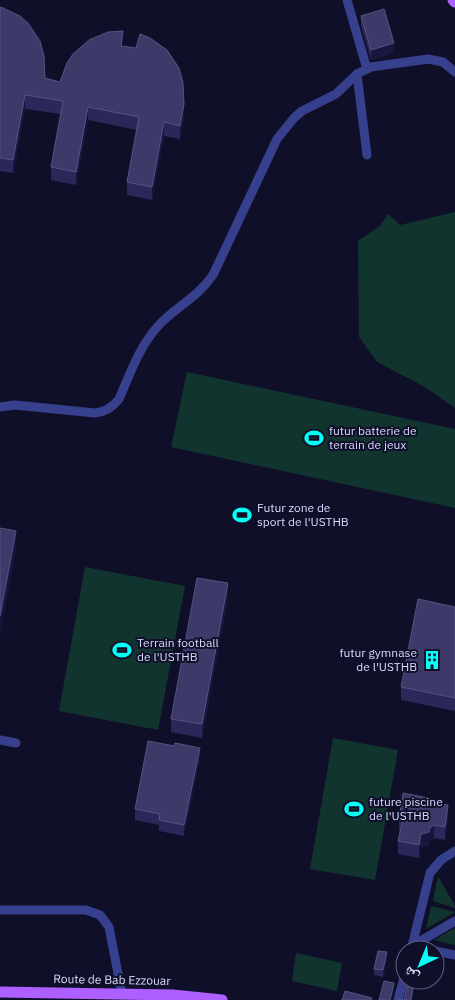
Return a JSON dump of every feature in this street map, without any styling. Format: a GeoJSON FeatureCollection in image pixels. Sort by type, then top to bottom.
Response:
{"type":"FeatureCollection","features":[{"type":"Feature","properties":{"kind":"main road","name":"Route de Bab Ezzouar"},"geometry":{"type":"LineString","coordinates":[[0,992],[179,995],[222,1000]]}},
{"type":"Feature","properties":{"kind":"lane"},"geometry":{"type":"LineString","coordinates":[[347,0],[367,69]]}},
{"type":"Feature","properties":{"kind":"lane"},"geometry":{"type":"LineString","coordinates":[[0,407],[15,405],[94,413],[104,412],[112,407],[152,334],[170,315],[197,294],[213,275],[282,132],[294,118],[302,111],[336,94],[357,74],[367,69],[428,59],[443,62],[455,72]]}},
{"type":"Feature","properties":{"kind":"lane"},"geometry":{"type":"LineString","coordinates":[[357,74],[367,155]]}},
{"type":"Feature","properties":{"kind":"lane"},"geometry":{"type":"LineString","coordinates":[[0,740],[16,743]]}},
{"type":"Feature","properties":{"kind":"lane"},"geometry":{"type":"LineString","coordinates":[[414,940],[430,872],[441,860],[455,851]]}},
{"type":"Feature","properties":{"kind":"lane"},"geometry":{"type":"LineString","coordinates":[[0,910],[86,910],[100,915],[109,928],[122,994]]}},
{"type":"Feature","properties":{"kind":"lane"},"geometry":{"type":"LineString","coordinates":[[425,940],[455,921]]}},
{"type":"Feature","properties":{"kind":"green space"},"geometry":{"type":"Polygon","coordinates":[[[455,212],[455,408],[425,387],[377,362],[359,337],[358,241],[380,226],[388,214],[400,225],[455,212]]]}},
{"type":"Feature","properties":{"kind":"green space","name":"futur batterie de terrain de jeux"},"geometry":{"type":"Polygon","coordinates":[[[187,372],[455,429],[455,508],[171,447],[187,372]]]}},
{"type":"Feature","properties":{"kind":"green space","name":"Terrain football de l'USTHB"},"geometry":{"type":"Polygon","coordinates":[[[85,567],[185,586],[158,730],[59,711],[85,567]]]}},
{"type":"Feature","properties":{"kind":"green space","name":"future piscine de l'USTHB"},"geometry":{"type":"Polygon","coordinates":[[[333,738],[398,750],[375,880],[310,869],[333,738]]]}},
{"type":"Feature","properties":{"kind":"green space"},"geometry":{"type":"Polygon","coordinates":[[[438,876],[455,906],[455,908],[433,901],[438,876]]]}},
{"type":"Feature","properties":{"kind":"green space"},"geometry":{"type":"Polygon","coordinates":[[[431,906],[455,912],[426,929],[431,906]]]}},
{"type":"Feature","properties":{"kind":"green space"},"geometry":{"type":"Polygon","coordinates":[[[455,928],[455,945],[445,943],[445,940],[434,940],[455,928]]]}},
{"type":"Feature","properties":{"kind":"green space"},"geometry":{"type":"Polygon","coordinates":[[[296,953],[342,963],[337,991],[292,981],[296,953]]]}},
{"type":"Feature","properties":{"kind":"building"},"geometry":{"type":"Polygon","coordinates":[[[1,7],[20,16],[28,23],[40,41],[44,56],[45,78],[60,82],[67,63],[73,54],[89,40],[108,32],[123,31],[121,46],[136,48],[140,34],[150,38],[167,50],[179,68],[183,83],[184,104],[180,126],[164,122],[152,187],[127,182],[139,117],[88,107],[76,172],[51,167],[63,101],[25,95],[13,160],[0,158],[1,7]]]}},
{"type":"Feature","properties":{"kind":"building"},"geometry":{"type":"Polygon","coordinates":[[[384,9],[394,43],[371,50],[361,16],[384,9]]]}},
{"type":"Feature","properties":{"kind":"building"},"geometry":{"type":"Polygon","coordinates":[[[0,528],[16,531],[0,616],[0,528]]]}},
{"type":"Feature","properties":{"kind":"building"},"geometry":{"type":"Polygon","coordinates":[[[197,578],[228,583],[202,724],[171,719],[197,578]]]}},
{"type":"Feature","properties":{"kind":"building","name":"futur gymnase de l'USTHB"},"geometry":{"type":"Polygon","coordinates":[[[418,599],[455,607],[455,698],[401,687],[418,599]]]}},
{"type":"Feature","properties":{"kind":"building"},"geometry":{"type":"Polygon","coordinates":[[[148,741],[174,746],[175,743],[200,748],[184,825],[159,820],[160,814],[135,809],[148,741]]]}},
{"type":"Feature","properties":{"kind":"building"},"geometry":{"type":"Polygon","coordinates":[[[403,793],[428,798],[427,802],[448,805],[445,827],[434,825],[430,828],[429,832],[421,834],[419,845],[398,841],[403,819],[399,818],[403,793]]]}},
{"type":"Feature","properties":{"kind":"building"},"geometry":{"type":"Polygon","coordinates":[[[378,951],[387,952],[383,970],[374,969],[378,951]]]}},
{"type":"Feature","properties":{"kind":"building"},"geometry":{"type":"Polygon","coordinates":[[[384,981],[394,983],[390,1000],[379,1000],[384,981]]]}},
{"type":"Feature","properties":{"kind":"building"},"geometry":{"type":"Polygon","coordinates":[[[406,990],[413,990],[411,1000],[404,1000],[406,990]]]}},
{"type":"Feature","properties":{"kind":"building"},"geometry":{"type":"Polygon","coordinates":[[[345,991],[372,998],[371,1000],[342,1000],[345,991]]]}},
{"type":"Feature","properties":{"kind":"place","name":"futur batterie de terrain de jeux"},"geometry":{"type":"Point","coordinates":[314,438]}},
{"type":"Feature","properties":{"kind":"place","name":"Futur zone de sport de l'USTHB"},"geometry":{"type":"Point","coordinates":[242,515]}},
{"type":"Feature","properties":{"kind":"place","name":"Terrain football de l'USTHB"},"geometry":{"type":"Point","coordinates":[122,650]}},
{"type":"Feature","properties":{"kind":"place","name":"futur gymnase de l'USTHB"},"geometry":{"type":"Point","coordinates":[432,660]}},
{"type":"Feature","properties":{"kind":"place","name":"future piscine de l'USTHB"},"geometry":{"type":"Point","coordinates":[354,809]}}]}
